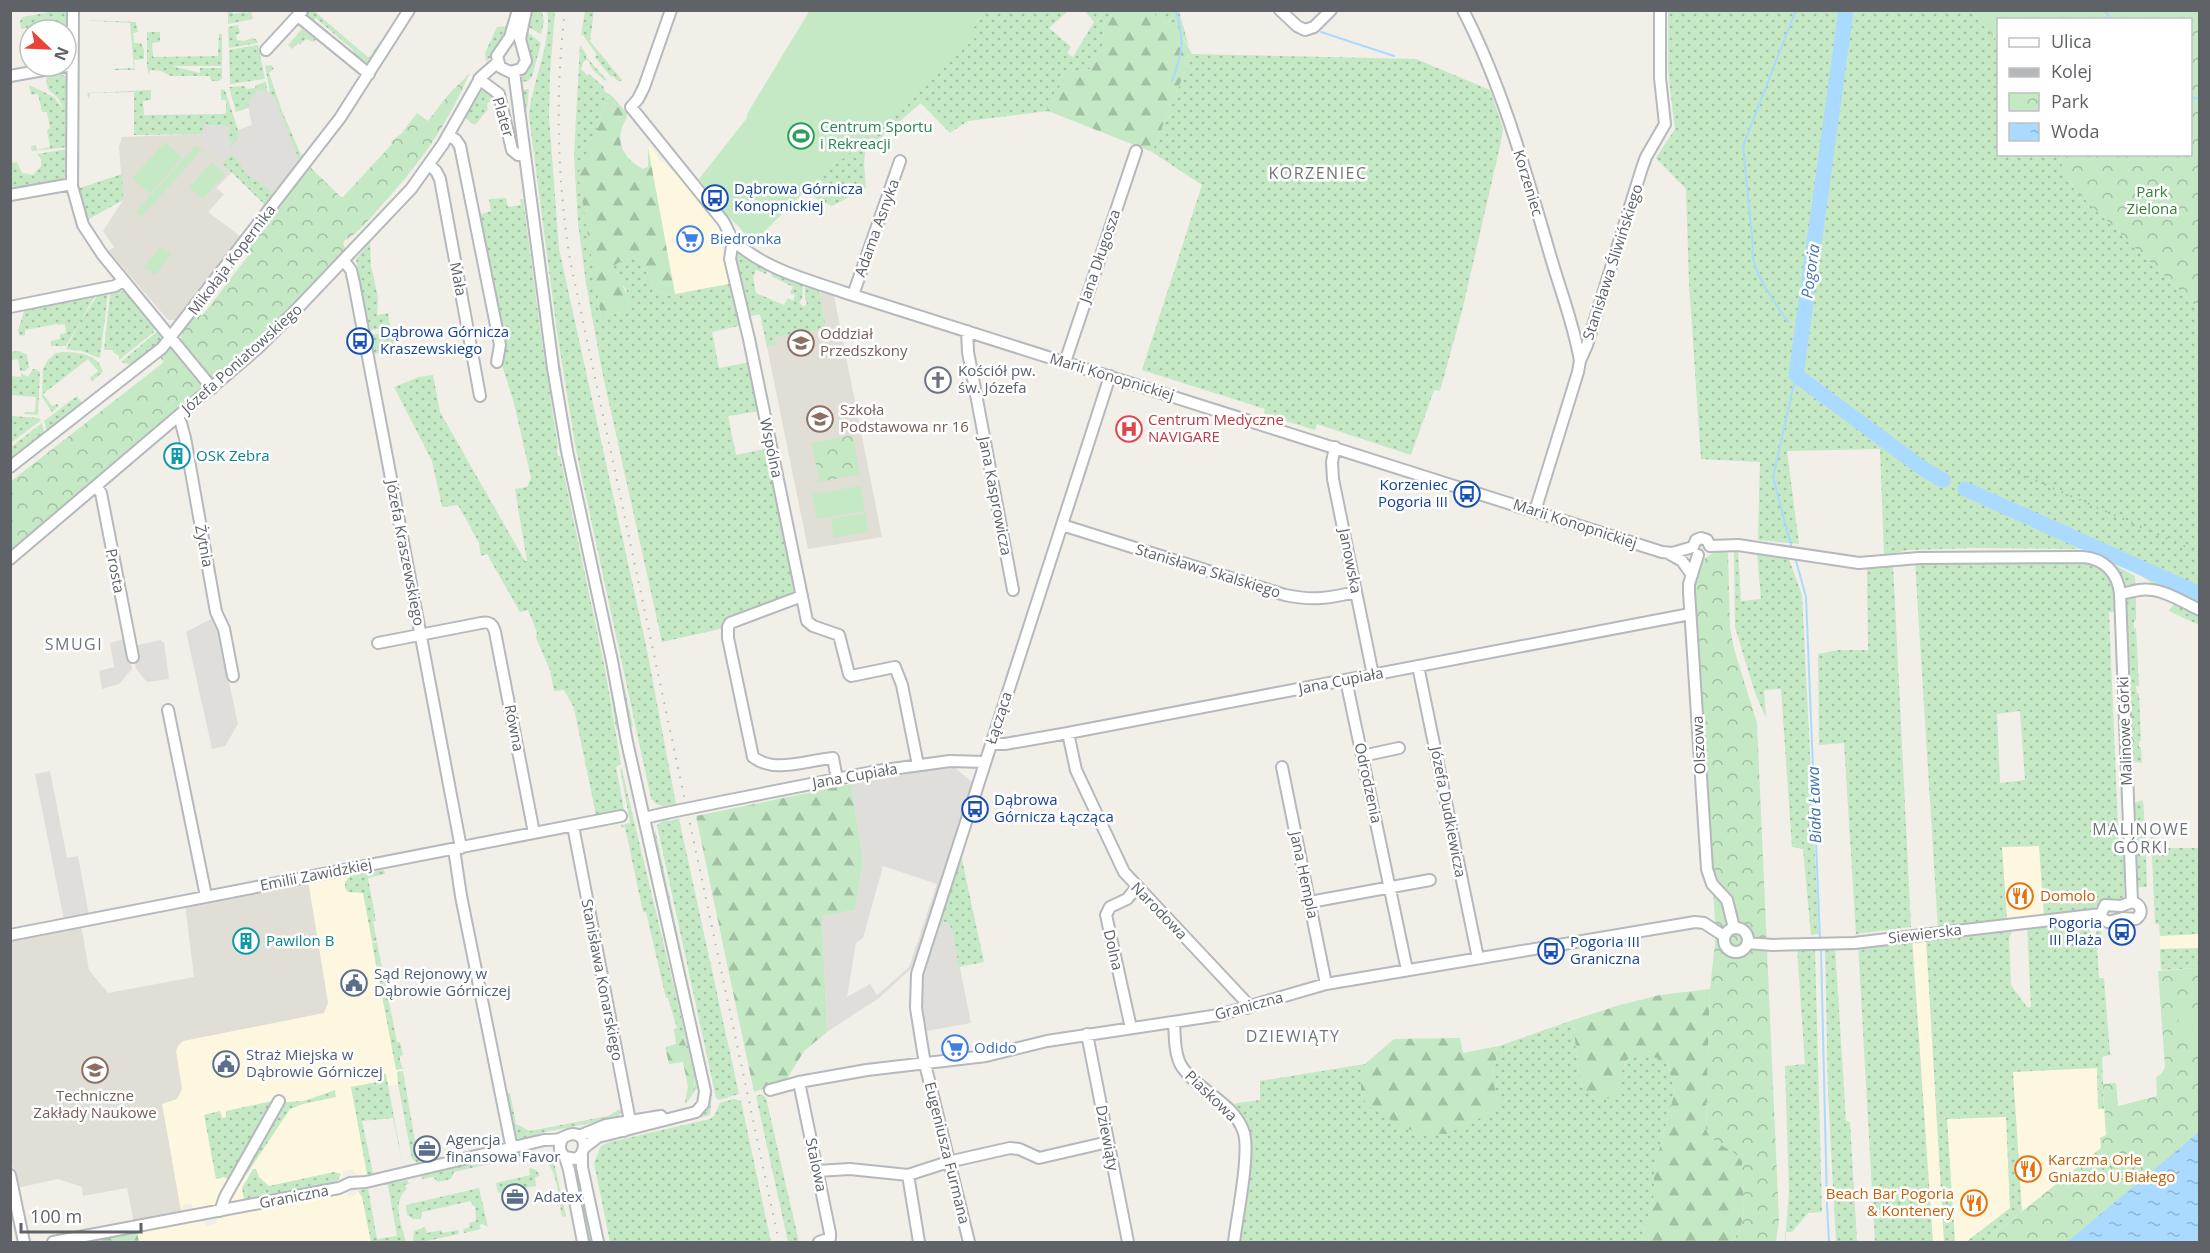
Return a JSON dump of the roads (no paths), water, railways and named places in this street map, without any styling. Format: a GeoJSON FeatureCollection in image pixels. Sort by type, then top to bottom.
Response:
{"type":"FeatureCollection","features":[{"type":"Feature","properties":{"kind":"street","name":"Mikołaja Kopernika"},"geometry":{"type":"LineString","coordinates":[[11,466],[156,353],[171,338],[344,112],[409,10]]}},
{"type":"Feature","properties":{"kind":"street"},"geometry":{"type":"LineString","coordinates":[[518,10],[510,37],[498,53],[498,62],[504,70],[514,72],[521,69],[526,61],[520,39],[526,10]]}},
{"type":"Feature","properties":{"kind":"street","name":"Marii Konopnickiej"},"geometry":{"type":"LineString","coordinates":[[671,10],[644,87],[631,107],[728,228],[733,240],[760,260],[780,270],[853,295],[1667,553]]}},
{"type":"Feature","properties":{"kind":"street"},"geometry":{"type":"LineString","coordinates":[[1280,10],[1297,26],[1305,30],[1314,27],[1331,10]]}},
{"type":"Feature","properties":{"kind":"street","name":"Korzeniec"},"geometry":{"type":"LineString","coordinates":[[1463,10],[1482,48],[1510,124],[1580,361]]}},
{"type":"Feature","properties":{"kind":"street","name":"Stanisława Śliwińskiego"},"geometry":{"type":"LineString","coordinates":[[1534,512],[1646,157],[1665,124],[1660,78],[1660,10]]}},
{"type":"Feature","properties":{"kind":"street"},"geometry":{"type":"LineString","coordinates":[[266,50],[300,13],[369,74]]}},
{"type":"Feature","properties":{"kind":"street","name":"Józefa Poniatowskiego"},"geometry":{"type":"LineString","coordinates":[[10,559],[268,339],[398,203],[429,165],[479,79],[498,62]]}},
{"type":"Feature","properties":{"kind":"street"},"geometry":{"type":"LineString","coordinates":[[514,72],[553,368],[567,451],[705,1094],[703,1104],[696,1112],[627,1126],[598,1137],[576,1159],[533,1144]]}},
{"type":"Feature","properties":{"kind":"street"},"geometry":{"type":"LineString","coordinates":[[72,78],[72,184],[77,209],[87,234],[212,388]]}},
{"type":"Feature","properties":{"kind":"street","name":"Plater"},"geometry":{"type":"LineString","coordinates":[[479,79],[499,94],[512,150],[517,154],[524,154]]}},
{"type":"Feature","properties":{"kind":"street"},"geometry":{"type":"LineString","coordinates":[[448,135],[460,146],[500,345],[497,362]]}},
{"type":"Feature","properties":{"kind":"street","name":"Jana Długosza"},"geometry":{"type":"LineString","coordinates":[[1065,362],[1136,151]]}},
{"type":"Feature","properties":{"kind":"street","name":"Adama Asnyka"},"geometry":{"type":"LineString","coordinates":[[853,295],[900,161]]}},
{"type":"Feature","properties":{"kind":"street","name":"Mała"},"geometry":{"type":"LineString","coordinates":[[429,165],[440,179],[480,396]]}},
{"type":"Feature","properties":{"kind":"street"},"geometry":{"type":"LineString","coordinates":[[10,195],[72,184]]}},
{"type":"Feature","properties":{"kind":"street","name":"Wspólna"},"geometry":{"type":"LineString","coordinates":[[733,240],[730,260],[747,329],[807,621],[810,625],[839,635],[851,676],[895,667],[902,684],[918,765]]}},
{"type":"Feature","properties":{"kind":"street","name":"Józefa Kraszewskiego"},"geometry":{"type":"LineString","coordinates":[[344,261],[351,270],[354,283],[421,634],[457,848],[461,896],[512,1149]]}},
{"type":"Feature","properties":{"kind":"street"},"geometry":{"type":"LineString","coordinates":[[10,308],[115,286],[123,281]]}},
{"type":"Feature","properties":{"kind":"street","name":"Jana Kasprowicza"},"geometry":{"type":"LineString","coordinates":[[967,331],[968,352],[1013,590]]}},
{"type":"Feature","properties":{"kind":"street","name":"Łącząca"},"geometry":{"type":"LineString","coordinates":[[925,1064],[916,1008],[917,974],[1110,376]]}},
{"type":"Feature","properties":{"kind":"street","name":"Żytnia"},"geometry":{"type":"LineString","coordinates":[[177,417],[184,437],[216,612],[224,629],[234,676]]}},
{"type":"Feature","properties":{"kind":"street","name":"Janowska"},"geometry":{"type":"LineString","coordinates":[[1335,447],[1332,462],[1333,479],[1372,675]]}},
{"type":"Feature","properties":{"kind":"street","name":"Prosta"},"geometry":{"type":"LineString","coordinates":[[96,486],[101,493],[133,657]]}},
{"type":"Feature","properties":{"kind":"street","name":"Stanisława Skalskiego"},"geometry":{"type":"LineString","coordinates":[[1062,525],[1292,597],[1321,600],[1356,592]]}},
{"type":"Feature","properties":{"kind":"street","name":"Malinowe Górki"},"geometry":{"type":"LineString","coordinates":[[1695,551],[1696,540],[1701,538],[1707,540],[1710,546],[1738,545],[1851,562],[1877,563],[1919,558],[2082,557],[2095,559],[2105,564],[2117,579],[2120,594],[2132,902],[2139,905],[2141,910],[2136,919],[2123,918],[2108,922],[2102,918],[2101,914]]}},
{"type":"Feature","properties":{"kind":"street"},"geometry":{"type":"LineString","coordinates":[[1667,553],[1695,551]]}},
{"type":"Feature","properties":{"kind":"street","name":"Olszowa"},"geometry":{"type":"LineString","coordinates":[[1695,551],[1689,592],[1707,869],[1712,884],[1727,900],[1734,928]]}},
{"type":"Feature","properties":{"kind":"street"},"geometry":{"type":"LineString","coordinates":[[1667,553],[1680,559],[1692,575]]}},
{"type":"Feature","properties":{"kind":"street"},"geometry":{"type":"LineString","coordinates":[[2120,594],[2138,590],[2155,590],[2199,610]]}},
{"type":"Feature","properties":{"kind":"street"},"geometry":{"type":"LineString","coordinates":[[802,596],[732,621],[728,630],[730,646],[753,757],[764,763],[779,765],[832,758],[837,779]]}},
{"type":"Feature","properties":{"kind":"street","name":"Jana Cupiała"},"geometry":{"type":"LineString","coordinates":[[991,744],[1005,744],[1068,733],[1690,614]]}},
{"type":"Feature","properties":{"kind":"street","name":"Równa"},"geometry":{"type":"LineString","coordinates":[[421,634],[480,622],[490,623],[495,632],[534,833]]}},
{"type":"Feature","properties":{"kind":"street"},"geometry":{"type":"LineString","coordinates":[[378,643],[421,634]]}},
{"type":"Feature","properties":{"kind":"street","name":"Józefa Dudkiewicza"},"geometry":{"type":"LineString","coordinates":[[1418,666],[1478,958]]}},
{"type":"Feature","properties":{"kind":"street","name":"Odrodzenia"},"geometry":{"type":"LineString","coordinates":[[1346,680],[1407,970]]}},
{"type":"Feature","properties":{"kind":"street"},"geometry":{"type":"LineString","coordinates":[[168,710],[206,896]]}},
{"type":"Feature","properties":{"kind":"street","name":"Narodowa"},"geometry":{"type":"LineString","coordinates":[[1068,733],[1076,770],[1124,872],[1245,1001],[1248,1008]]}},
{"type":"Feature","properties":{"kind":"street"},"geometry":{"type":"LineString","coordinates":[[1362,756],[1399,748]]}},
{"type":"Feature","properties":{"kind":"street","name":"Jana Cupiała"},"geometry":{"type":"LineString","coordinates":[[644,818],[918,765],[950,761],[985,762]]}},
{"type":"Feature","properties":{"kind":"street","name":"Jana Hempla"},"geometry":{"type":"LineString","coordinates":[[1282,767],[1326,984]]}},
{"type":"Feature","properties":{"kind":"street","name":"Emilii Zawidzkiej"},"geometry":{"type":"LineString","coordinates":[[10,934],[621,816]]}},
{"type":"Feature","properties":{"kind":"street","name":"Stanisława Konarskiego"},"geometry":{"type":"LineString","coordinates":[[573,826],[627,1126]]}},
{"type":"Feature","properties":{"kind":"street"},"geometry":{"type":"LineString","coordinates":[[1310,902],[1430,880]]}},
{"type":"Feature","properties":{"kind":"street","name":"Dolna"},"geometry":{"type":"LineString","coordinates":[[1131,1028],[1106,915],[1110,907],[1127,898],[1137,887]]}},
{"type":"Feature","properties":{"kind":"street"},"geometry":{"type":"LineString","coordinates":[[2101,914],[2105,905],[2121,906],[2132,902]]}},
{"type":"Feature","properties":{"kind":"street","name":"Siewierska"},"geometry":{"type":"LineString","coordinates":[[1749,943],[1854,943],[2101,914]]}},
{"type":"Feature","properties":{"kind":"street","name":"Graniczna"},"geometry":{"type":"LineString","coordinates":[[770,1090],[799,1082],[867,1070],[986,1056],[1047,1041],[1174,1022],[1248,1008],[1326,984],[1694,922],[1704,924],[1724,936]]}},
{"type":"Feature","properties":{"kind":"street"},"geometry":{"type":"LineString","coordinates":[[1734,928],[1744,930],[1748,936],[1749,943],[1742,952],[1734,953],[1725,946],[1724,936],[1734,928]]}},
{"type":"Feature","properties":{"kind":"street","name":"Piaskowa"},"geometry":{"type":"LineString","coordinates":[[1174,1022],[1177,1053],[1182,1067],[1235,1117],[1244,1135],[1245,1156],[1234,1242]]}},
{"type":"Feature","properties":{"kind":"street","name":"Dziewiąty"},"geometry":{"type":"LineString","coordinates":[[1087,1034],[1128,1242]]}},
{"type":"Feature","properties":{"kind":"street","name":"Eugeniusza Furmana"},"geometry":{"type":"LineString","coordinates":[[925,1064],[969,1242]]}},
{"type":"Feature","properties":{"kind":"street","name":"Stalowa"},"geometry":{"type":"LineString","coordinates":[[799,1082],[830,1233],[830,1238],[819,1242]]}},
{"type":"Feature","properties":{"kind":"street"},"geometry":{"type":"LineString","coordinates":[[220,1211],[225,1197],[279,1101]]}},
{"type":"Feature","properties":{"kind":"street"},"geometry":{"type":"LineString","coordinates":[[579,1136],[606,1125],[627,1126]]}},
{"type":"Feature","properties":{"kind":"street"},"geometry":{"type":"LineString","coordinates":[[583,1242],[569,1170],[560,1146],[563,1138],[572,1134],[579,1136],[583,1141],[582,1167],[598,1242]]}},
{"type":"Feature","properties":{"kind":"street","name":"Graniczna"},"geometry":{"type":"LineString","coordinates":[[53,1242],[337,1189],[350,1183],[366,1182],[544,1140],[563,1138]]}},
{"type":"Feature","properties":{"kind":"street"},"geometry":{"type":"LineString","coordinates":[[817,1171],[850,1169],[908,1175],[948,1162],[1010,1148],[1019,1149],[1039,1158],[1108,1143]]}},
{"type":"Feature","properties":{"kind":"street"},"geometry":{"type":"LineString","coordinates":[[10,1175],[24,1242]]}},
{"type":"Feature","properties":{"kind":"street"},"geometry":{"type":"LineString","coordinates":[[908,1175],[919,1242]]}},
{"type":"Feature","properties":{"kind":"water"},"geometry":{"type":"Polygon","coordinates":[[[2199,1132],[2199,1242],[2067,1242],[2199,1132]]]}},
{"type":"Feature","properties":{"kind":"waterway"},"geometry":{"type":"LineString","coordinates":[[1172,81],[1182,46],[1176,10]]}},
{"type":"Feature","properties":{"kind":"waterway"},"geometry":{"type":"LineString","coordinates":[[1788,322],[1764,286],[1755,265],[1743,146],[1796,10]]}},
{"type":"Feature","properties":{"kind":"waterway","name":"Pogoria"},"geometry":{"type":"LineString","coordinates":[[1846,10],[1796,375],[1922,468]]}},
{"type":"Feature","properties":{"kind":"waterway"},"geometry":{"type":"LineString","coordinates":[[2104,10],[2110,18]]}},
{"type":"Feature","properties":{"kind":"waterway"},"geometry":{"type":"LineString","coordinates":[[1321,32],[1394,56]]}},
{"type":"Feature","properties":{"kind":"waterway"},"geometry":{"type":"LineString","coordinates":[[2192,97],[2200,99]]}},
{"type":"Feature","properties":{"kind":"waterway","name":"Biała Ława"},"geometry":{"type":"LineString","coordinates":[[1792,549],[1773,477],[1796,375]]}},
{"type":"Feature","properties":{"kind":"waterway","name":"Pogoria"},"geometry":{"type":"LineString","coordinates":[[1927,471],[1943,480]]}},
{"type":"Feature","properties":{"kind":"waterway","name":"Pogoria"},"geometry":{"type":"LineString","coordinates":[[1965,489],[2200,594]]}},
{"type":"Feature","properties":{"kind":"waterway","name":"Biała Ława"},"geometry":{"type":"LineString","coordinates":[[1795,557],[1806,597],[1820,940]]}},
{"type":"Feature","properties":{"kind":"waterway","name":"Biała Ława"},"geometry":{"type":"LineString","coordinates":[[1821,949],[1829,1242]]}},
{"type":"Feature","properties":{"kind":"railway"},"geometry":{"type":"LineString","coordinates":[[565,10],[560,72],[559,135],[562,198],[570,260],[779,1242]]}},
{"type":"Feature","properties":{"kind":"railway"},"geometry":{"type":"LineString","coordinates":[[2001,465],[2200,553]]}},
{"type":"Feature","properties":{"kind":"place","name":"Centrum Sportu i Rekreacji"},"geometry":{"type":"Point","coordinates":[801,136]}},
{"type":"Feature","properties":{"kind":"place","name":"Dąbrowa Górnicza Konopnickiej"},"geometry":{"type":"Point","coordinates":[715,198]}},
{"type":"Feature","properties":{"kind":"place","name":"Biedronka"},"geometry":{"type":"Point","coordinates":[690,239]}},
{"type":"Feature","properties":{"kind":"place","name":"Dąbrowa Górnicza Kraszewskiego"},"geometry":{"type":"Point","coordinates":[360,341]}},
{"type":"Feature","properties":{"kind":"place","name":"Oddział Przedszkony"},"geometry":{"type":"Point","coordinates":[801,343]}},
{"type":"Feature","properties":{"kind":"place","name":"Kościół pw. św. Józefa"},"geometry":{"type":"Point","coordinates":[938,380]}},
{"type":"Feature","properties":{"kind":"place","name":"Szkoła Podstawowa nr 16"},"geometry":{"type":"Point","coordinates":[820,419]}},
{"type":"Feature","properties":{"kind":"place","name":"Centrum Medyczne NAVIGARE"},"geometry":{"type":"Point","coordinates":[1129,429]}},
{"type":"Feature","properties":{"kind":"place","name":"OSK Zebra"},"geometry":{"type":"Point","coordinates":[177,456]}},
{"type":"Feature","properties":{"kind":"place","name":"Korzeniec Pogoria III"},"geometry":{"type":"Point","coordinates":[1467,494]}},
{"type":"Feature","properties":{"kind":"place","name":"Dąbrowa Górnicza Łącząca"},"geometry":{"type":"Point","coordinates":[975,809]}},
{"type":"Feature","properties":{"kind":"place","name":"Domolo"},"geometry":{"type":"Point","coordinates":[2020,896]}},
{"type":"Feature","properties":{"kind":"place","name":"Pogoria III Plaża"},"geometry":{"type":"Point","coordinates":[2122,932]}},
{"type":"Feature","properties":{"kind":"place","name":"Pawilon B"},"geometry":{"type":"Point","coordinates":[246,941]}},
{"type":"Feature","properties":{"kind":"place","name":"Pogoria III Graniczna"},"geometry":{"type":"Point","coordinates":[1551,951]}},
{"type":"Feature","properties":{"kind":"place","name":"Sąd Rejonowy w Dąbrowie Górniczej"},"geometry":{"type":"Point","coordinates":[354,983]}},
{"type":"Feature","properties":{"kind":"place","name":"Odido"},"geometry":{"type":"Point","coordinates":[955,1048]}},
{"type":"Feature","properties":{"kind":"place","name":"Straż Miejska w Dąbrowie Górniczej"},"geometry":{"type":"Point","coordinates":[226,1064]}},
{"type":"Feature","properties":{"kind":"place","name":"Techniczne Zakłady Naukowe"},"geometry":{"type":"Point","coordinates":[95,1070]}},
{"type":"Feature","properties":{"kind":"place","name":"Agencja finansowa Favor"},"geometry":{"type":"Point","coordinates":[427,1149]}},
{"type":"Feature","properties":{"kind":"place","name":"Karczma Orle Gniazdo U Białego"},"geometry":{"type":"Point","coordinates":[2028,1169]}},
{"type":"Feature","properties":{"kind":"place","name":"Adatex"},"geometry":{"type":"Point","coordinates":[515,1197]}},
{"type":"Feature","properties":{"kind":"place","name":"Beach Bar Pogoria & Kontenery"},"geometry":{"type":"Point","coordinates":[1974,1203]}},
{"type":"Feature","properties":{"kind":"district","name":"KORZENIEC"},"geometry":{"type":"Point","coordinates":[1318,173]}},
{"type":"Feature","properties":{"kind":"district","name":"SMUGI"},"geometry":{"type":"Point","coordinates":[74,644]}},
{"type":"Feature","properties":{"kind":"district","name":"MALINOWE GÓRKI"},"geometry":{"type":"Point","coordinates":[2141,838]}},
{"type":"Feature","properties":{"kind":"district","name":"DZIEWIĄTY"},"geometry":{"type":"Point","coordinates":[1293,1036]}},
{"type":"Feature","properties":{"kind":"park label","name":"Park Zielona"},"geometry":{"type":"Point","coordinates":[2152,200]}}]}
